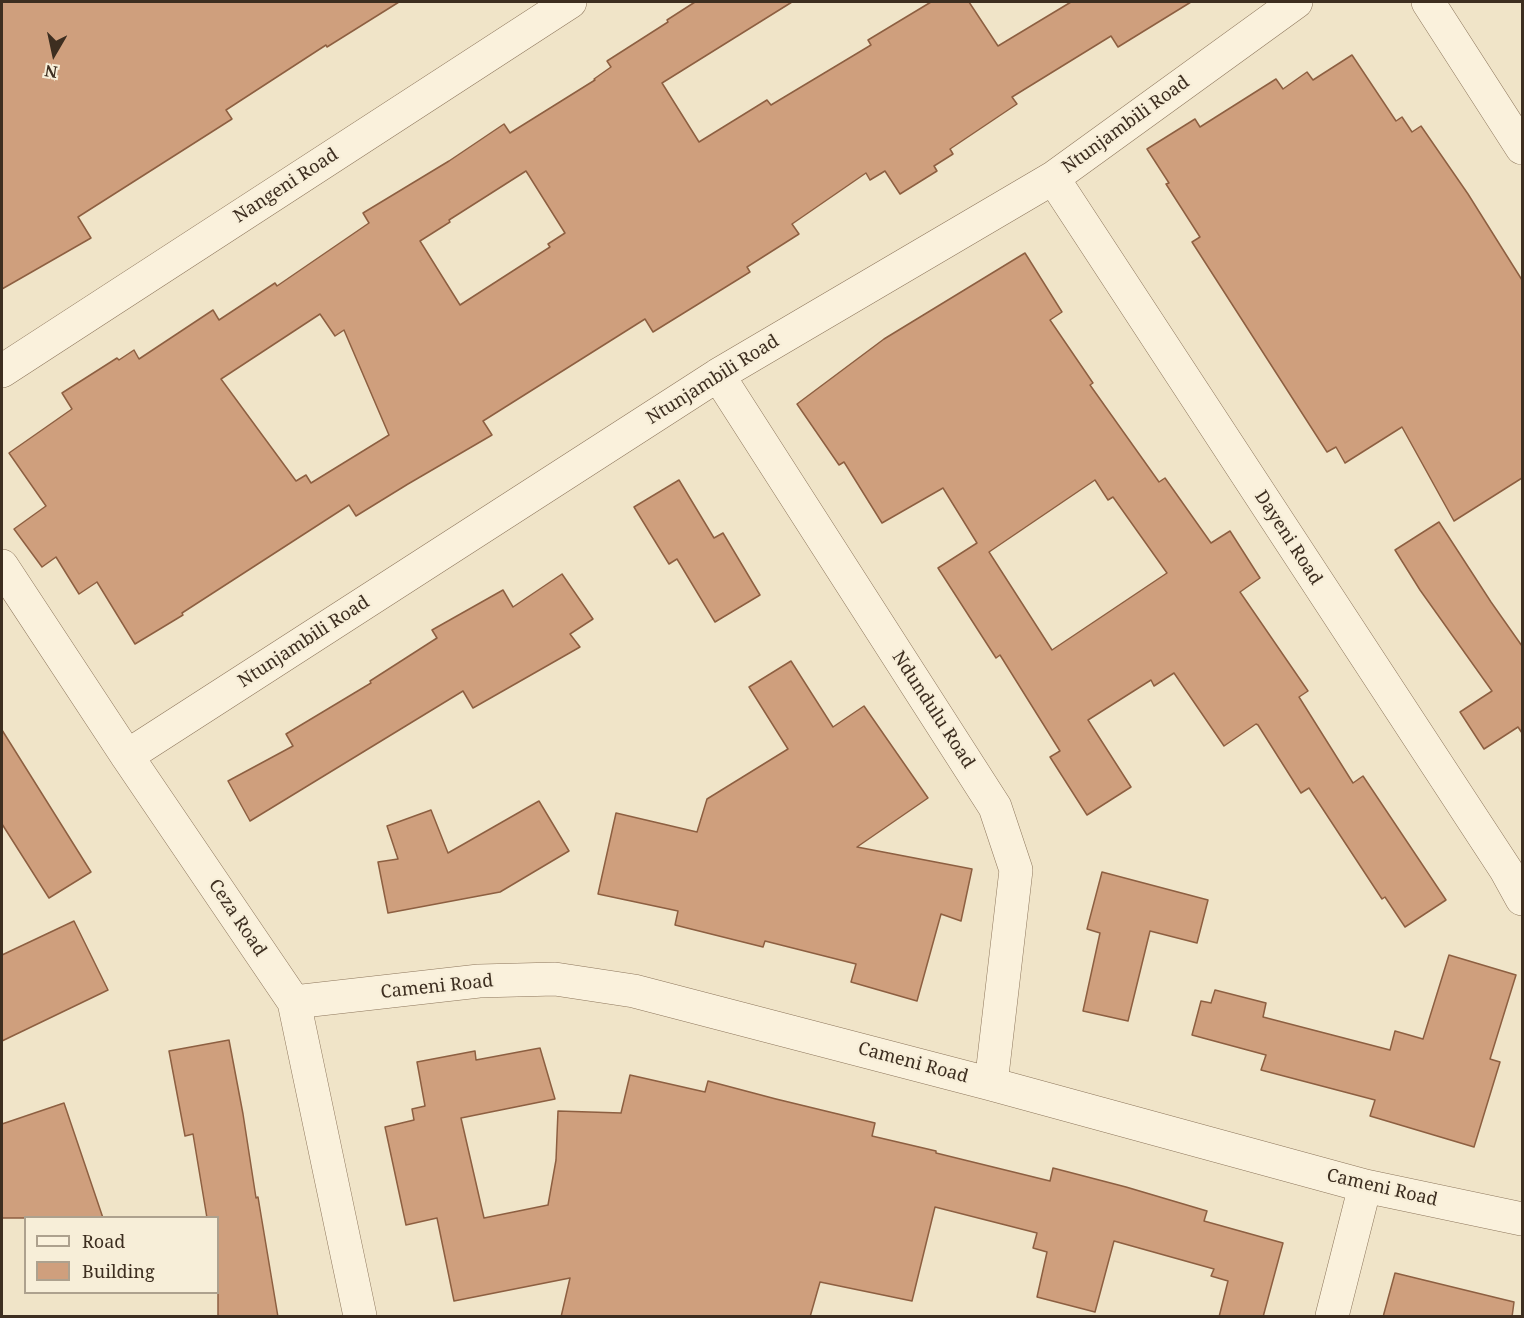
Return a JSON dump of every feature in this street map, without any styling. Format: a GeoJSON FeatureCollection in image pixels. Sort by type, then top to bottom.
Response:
{"type":"FeatureCollection","features":[{"type":"Feature","properties":{"kind":"street","name":"Nangeni Road"},"geometry":{"type":"LineString","coordinates":[[2,371],[570,2]]}},
{"type":"Feature","properties":{"kind":"street","name":"Ntunjambili Road"},"geometry":{"type":"LineString","coordinates":[[127,756],[718,375],[1053,178],[1296,2]]}},
{"type":"Feature","properties":{"kind":"street"},"geometry":{"type":"LineString","coordinates":[[1428,2],[1522,148]]}},
{"type":"Feature","properties":{"kind":"street","name":"Dayeni Road"},"geometry":{"type":"LineString","coordinates":[[1053,178],[1506,870],[1522,899]]}},
{"type":"Feature","properties":{"kind":"street","name":"Ndundulu Road"},"geometry":{"type":"LineString","coordinates":[[718,375],[995,807],[1016,870],[991,1084]]}},
{"type":"Feature","properties":{"kind":"street","name":"Ceza Road"},"geometry":{"type":"LineString","coordinates":[[2,566],[127,756],[294,1002],[360,1317]]}},
{"type":"Feature","properties":{"kind":"street","name":"Cameni Road"},"geometry":{"type":"LineString","coordinates":[[294,1002],[479,981],[555,979],[633,991],[991,1084],[1365,1186],[1522,1219]]}},
{"type":"Feature","properties":{"kind":"street"},"geometry":{"type":"LineString","coordinates":[[1332,1317],[1365,1186]]}},
{"type":"Feature","properties":{"kind":"building"},"geometry":{"type":"Polygon","coordinates":[[[2,2],[399,2],[327,47],[326,45],[226,110],[232,119],[78,217],[91,238],[2,289],[2,2]]]}},
{"type":"Feature","properties":{"kind":"building"},"geometry":{"type":"Polygon","coordinates":[[[695,2],[792,2],[662,83],[699,142],[767,100],[771,105],[871,45],[868,40],[931,2],[969,2],[998,46],[1071,2],[1191,2],[1118,47],[1111,36],[1012,97],[1017,104],[950,149],[953,154],[934,166],[937,171],[900,194],[885,171],[870,180],[866,173],[792,224],[799,234],[747,267],[750,272],[653,332],[645,319],[483,421],[492,435],[356,516],[349,505],[182,613],[183,615],[135,644],[97,582],[79,594],[56,557],[42,567],[14,529],[46,506],[9,453],[72,409],[62,393],[117,358],[119,360],[134,350],[139,359],[213,310],[219,320],[275,283],[277,286],[369,223],[363,213],[449,161],[504,124],[510,133],[595,80],[611,67],[607,61],[668,22],[667,20],[695,2]],[[526,171],[420,241],[460,305],[550,247],[548,244],[565,233],[526,171]],[[320,314],[221,379],[296,481],[306,475],[311,483],[389,435],[344,330],[335,336],[320,314]]]}},
{"type":"Feature","properties":{"kind":"building"},"geometry":{"type":"Polygon","coordinates":[[[1352,55],[1396,121],[1402,117],[1412,132],[1421,126],[1468,194],[1522,280],[1522,478],[1454,521],[1402,427],[1345,463],[1336,447],[1327,452],[1192,242],[1200,237],[1147,149],[1195,119],[1200,127],[1276,79],[1283,89],[1307,72],[1313,80],[1352,55]]]}},
{"type":"Feature","properties":{"kind":"building"},"geometry":{"type":"Polygon","coordinates":[[[1025,253],[1062,312],[1050,320],[1093,383],[1090,385],[1159,482],[1165,478],[1211,543],[1230,531],[1260,578],[1240,592],[1308,691],[1299,697],[1353,783],[1363,776],[1446,900],[1405,927],[1385,897],[1382,899],[1309,788],[1301,793],[1258,725],[1256,724],[1224,746],[1174,673],[1154,686],[1151,680],[1088,720],[1131,787],[1087,815],[1050,757],[1060,751],[1000,655],[996,658],[938,568],[977,543],[943,488],[882,523],[844,462],[839,465],[797,404],[884,339],[1025,253]],[[1095,480],[989,552],[1052,650],[1167,573],[1113,497],[1108,500],[1095,480]]]}},
{"type":"Feature","properties":{"kind":"building"},"geometry":{"type":"Polygon","coordinates":[[[679,480],[714,538],[723,533],[760,595],[715,622],[677,559],[669,564],[634,507],[679,480]]]}},
{"type":"Feature","properties":{"kind":"building"},"geometry":{"type":"Polygon","coordinates":[[[1439,522],[1522,646],[1522,733],[1518,727],[1484,749],[1460,712],[1492,691],[1420,590],[1395,550],[1439,522]]]}},
{"type":"Feature","properties":{"kind":"building"},"geometry":{"type":"Polygon","coordinates":[[[562,574],[593,619],[570,634],[580,647],[473,708],[463,691],[250,821],[228,781],[293,746],[286,734],[371,683],[370,681],[437,638],[432,630],[503,590],[513,607],[562,574]]]}},
{"type":"Feature","properties":{"kind":"building"},"geometry":{"type":"Polygon","coordinates":[[[791,661],[833,727],[864,706],[928,798],[857,847],[972,869],[961,921],[941,914],[917,1001],[851,982],[856,964],[765,941],[763,947],[675,925],[678,911],[598,894],[616,813],[697,832],[707,799],[788,749],[749,687],[791,661]]]}},
{"type":"Feature","properties":{"kind":"building"},"geometry":{"type":"Polygon","coordinates":[[[2,730],[91,872],[49,898],[2,824],[2,730]]]}},
{"type":"Feature","properties":{"kind":"building"},"geometry":{"type":"Polygon","coordinates":[[[539,801],[569,851],[500,892],[388,913],[378,862],[398,859],[387,826],[431,810],[448,853],[539,801]]]}},
{"type":"Feature","properties":{"kind":"building"},"geometry":{"type":"Polygon","coordinates":[[[1102,872],[1208,900],[1197,943],[1150,931],[1128,1021],[1083,1011],[1100,933],[1087,929],[1102,872]]]}},
{"type":"Feature","properties":{"kind":"building"},"geometry":{"type":"Polygon","coordinates":[[[74,921],[108,990],[2,1041],[2,955],[74,921]]]}},
{"type":"Feature","properties":{"kind":"building"},"geometry":{"type":"Polygon","coordinates":[[[1449,955],[1516,975],[1490,1059],[1500,1062],[1474,1147],[1370,1116],[1375,1100],[1261,1070],[1266,1055],[1192,1035],[1201,1001],[1211,1003],[1215,990],[1266,1003],[1263,1017],[1390,1050],[1395,1031],[1423,1039],[1449,955]]]}},
{"type":"Feature","properties":{"kind":"building"},"geometry":{"type":"Polygon","coordinates":[[[229,1040],[278,1317],[218,1317],[219,1216],[207,1216],[193,1134],[185,1136],[169,1051],[229,1040]]]}},
{"type":"Feature","properties":{"kind":"building"},"geometry":{"type":"Polygon","coordinates":[[[540,1048],[555,1099],[461,1118],[484,1218],[548,1205],[556,1160],[558,1111],[621,1113],[630,1075],[705,1092],[708,1081],[875,1123],[872,1136],[936,1151],[936,1153],[1050,1181],[1053,1168],[1126,1187],[1207,1211],[1204,1221],[1283,1243],[1263,1317],[1219,1317],[1228,1281],[1211,1276],[1214,1269],[1114,1241],[1095,1312],[1037,1297],[1047,1252],[1033,1248],[1037,1233],[935,1207],[912,1301],[820,1282],[810,1317],[561,1317],[570,1278],[454,1301],[437,1218],[406,1225],[385,1127],[414,1120],[412,1109],[425,1106],[417,1062],[475,1051],[476,1060],[540,1048]]]}},
{"type":"Feature","properties":{"kind":"building"},"geometry":{"type":"Polygon","coordinates":[[[64,1103],[102,1216],[2,1218],[2,1124],[64,1103]]]}},
{"type":"Feature","properties":{"kind":"building"},"geometry":{"type":"Polygon","coordinates":[[[1395,1273],[1514,1302],[1512,1317],[1383,1317],[1395,1273]]]}}]}
